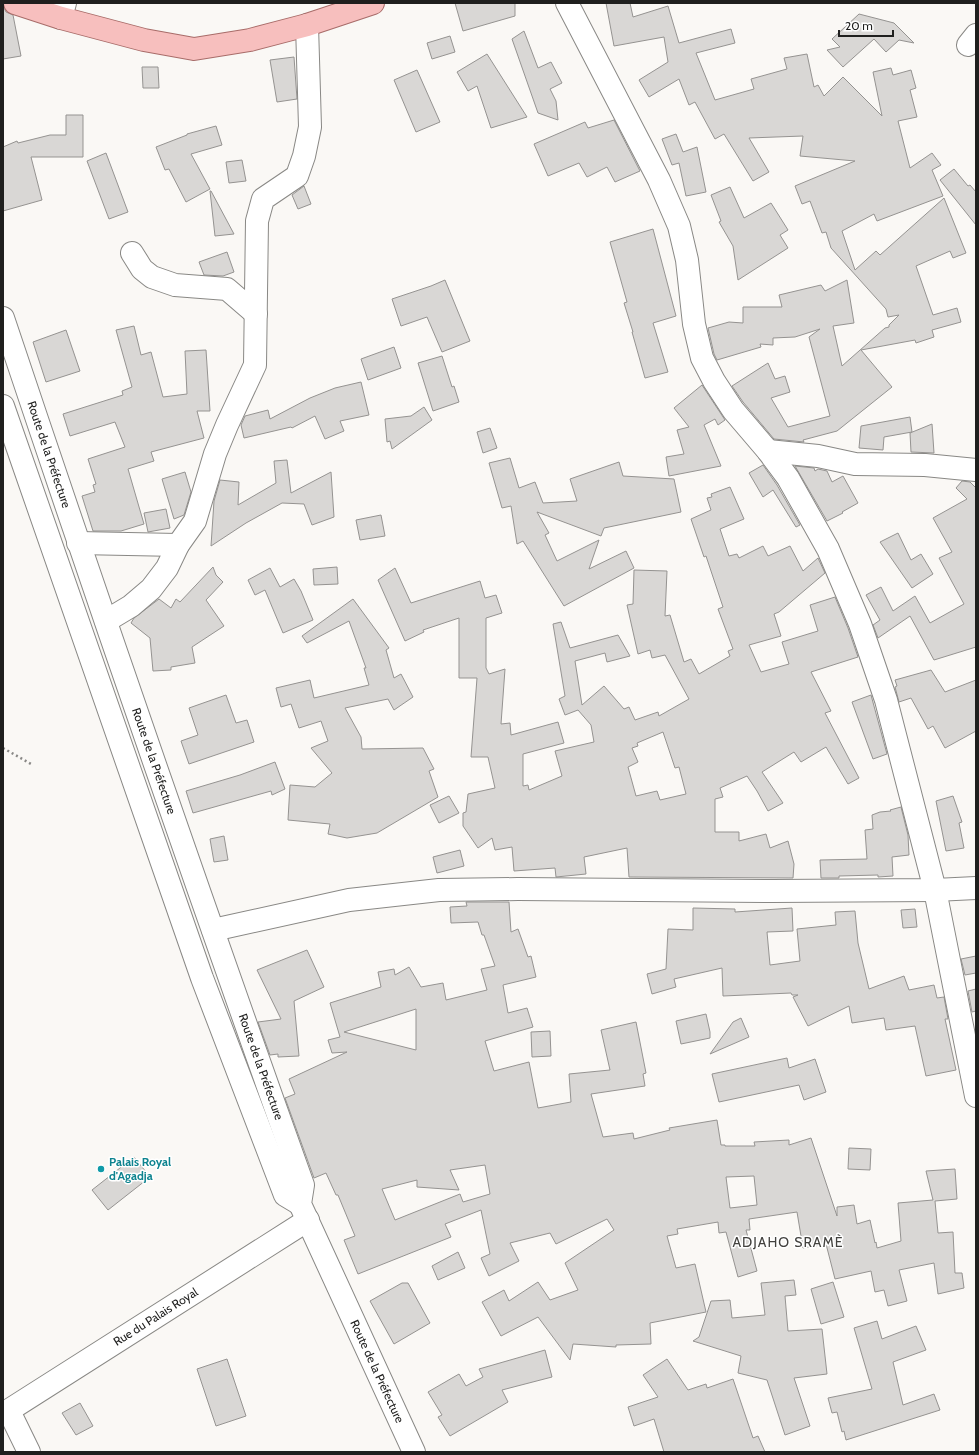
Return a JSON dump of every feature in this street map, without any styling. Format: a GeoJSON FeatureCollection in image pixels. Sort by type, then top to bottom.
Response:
{"type":"FeatureCollection","features":[{"type":"Feature","properties":{"kind":"main road"},"geometry":{"type":"LineString","coordinates":[[15,3],[63,11],[144,40],[194,49],[250,40],[307,25],[373,3]]}},
{"type":"Feature","properties":{"kind":"street"},"geometry":{"type":"LineString","coordinates":[[567,3],[659,180],[679,226],[687,260],[694,324],[702,358],[714,381],[733,410],[768,451],[788,478],[828,549],[860,624],[886,700],[935,890],[976,1096]]}},
{"type":"Feature","properties":{"kind":"street"},"geometry":{"type":"LineString","coordinates":[[106,621],[131,606],[151,589],[167,568],[178,545],[195,522],[215,454],[227,424],[255,365],[257,220],[263,199],[296,176],[304,156],[310,126],[307,25]]}},
{"type":"Feature","properties":{"kind":"street"},"geometry":{"type":"LineString","coordinates":[[132,253],[142,268],[152,277],[175,285],[227,289],[256,314]]}},
{"type":"Feature","properties":{"kind":"street","name":"Route de la Préfecture"},"geometry":{"type":"LineString","coordinates":[[3,318],[78,543],[303,1185],[304,1212],[414,1452]]}},
{"type":"Feature","properties":{"kind":"street","name":"Route de la Préfecture"},"geometry":{"type":"LineString","coordinates":[[3,406],[202,978],[285,1196],[304,1212]]}},
{"type":"Feature","properties":{"kind":"street"},"geometry":{"type":"LineString","coordinates":[[768,451],[818,456],[855,464],[925,465],[976,470]]}},
{"type":"Feature","properties":{"kind":"street"},"geometry":{"type":"LineString","coordinates":[[78,543],[178,545]]}},
{"type":"Feature","properties":{"kind":"street"},"geometry":{"type":"LineString","coordinates":[[213,930],[349,900],[439,890],[525,889],[773,891],[935,890],[976,888]]}},
{"type":"Feature","properties":{"kind":"street","name":"Rue du Palais Royal"},"geometry":{"type":"LineString","coordinates":[[6,1412],[304,1212]]}},
{"type":"Feature","properties":{"kind":"street"},"geometry":{"type":"LineString","coordinates":[[6,1412],[29,1452]]}},
{"type":"Feature","properties":{"kind":"path"},"geometry":{"type":"LineString","coordinates":[[3,748],[31,764]]}},
{"type":"Feature","properties":{"kind":"building"},"geometry":{"type":"Polygon","coordinates":[[[455,3],[515,3],[515,16],[463,31],[455,3]]]}},
{"type":"Feature","properties":{"kind":"building"},"geometry":{"type":"Polygon","coordinates":[[[606,3],[630,3],[633,17],[668,6],[679,43],[731,29],[735,43],[696,53],[715,100],[754,89],[751,79],[787,69],[784,58],[807,54],[814,87],[818,85],[824,96],[843,77],[882,116],[873,72],[891,68],[893,75],[911,70],[916,88],[910,90],[917,117],[898,121],[910,168],[932,153],[941,165],[932,170],[943,196],[877,221],[874,214],[842,231],[855,270],[876,251],[880,255],[944,198],[966,253],[953,258],[950,251],[916,266],[933,315],[957,308],[961,322],[932,330],[934,337],[916,343],[915,340],[861,350],[892,387],[837,431],[803,440],[804,442],[774,439],[743,402],[732,386],[768,363],[775,379],[785,376],[790,392],[771,398],[788,427],[830,416],[809,337],[820,329],[795,337],[773,338],[773,345],[760,344],[761,347],[717,360],[714,354],[708,328],[729,322],[743,323],[743,307],[782,307],[779,295],[821,285],[825,291],[847,280],[854,323],[833,326],[842,366],[885,328],[889,327],[889,325],[899,315],[888,317],[886,309],[831,248],[826,232],[822,233],[810,201],[802,204],[795,186],[855,161],[800,156],[803,136],[749,138],[769,172],[753,181],[724,134],[715,139],[695,102],[689,105],[679,79],[649,97],[639,80],[668,62],[664,37],[614,46],[606,3]]]}},
{"type":"Feature","properties":{"kind":"building"},"geometry":{"type":"Polygon","coordinates":[[[3,6],[6,12],[13,15],[21,56],[3,59],[3,6]]]}},
{"type":"Feature","properties":{"kind":"building"},"geometry":{"type":"Polygon","coordinates":[[[859,14],[894,23],[914,43],[899,40],[886,52],[874,39],[843,67],[827,50],[840,47],[832,39],[859,14]]]}},
{"type":"Feature","properties":{"kind":"building"},"geometry":{"type":"Polygon","coordinates":[[[524,31],[538,68],[551,62],[562,83],[550,89],[556,101],[558,120],[538,113],[512,39],[524,31]]]}},
{"type":"Feature","properties":{"kind":"building"},"geometry":{"type":"Polygon","coordinates":[[[450,36],[455,52],[432,59],[427,43],[450,36]]]}},
{"type":"Feature","properties":{"kind":"building"},"geometry":{"type":"Polygon","coordinates":[[[487,54],[527,117],[491,128],[477,86],[468,91],[457,72],[487,54]]]}},
{"type":"Feature","properties":{"kind":"building"},"geometry":{"type":"Polygon","coordinates":[[[294,57],[297,99],[277,102],[270,60],[294,57]]]}},
{"type":"Feature","properties":{"kind":"building"},"geometry":{"type":"Polygon","coordinates":[[[142,67],[158,67],[159,88],[143,88],[142,67]]]}},
{"type":"Feature","properties":{"kind":"building"},"geometry":{"type":"Polygon","coordinates":[[[417,70],[440,122],[416,132],[394,80],[417,70]]]}},
{"type":"Feature","properties":{"kind":"building"},"geometry":{"type":"Polygon","coordinates":[[[66,115],[83,115],[83,157],[31,157],[42,200],[3,211],[3,147],[17,141],[18,143],[50,135],[66,135],[66,115]]]}},
{"type":"Feature","properties":{"kind":"building"},"geometry":{"type":"Polygon","coordinates":[[[614,120],[640,171],[615,182],[607,167],[587,177],[579,163],[548,176],[534,144],[585,122],[588,128],[614,120]]]}},
{"type":"Feature","properties":{"kind":"building"},"geometry":{"type":"Polygon","coordinates":[[[216,126],[222,145],[191,154],[210,189],[186,202],[169,169],[165,170],[156,147],[187,134],[216,126]]]}},
{"type":"Feature","properties":{"kind":"building"},"geometry":{"type":"Polygon","coordinates":[[[676,134],[683,152],[697,147],[706,192],[686,196],[679,163],[672,165],[662,139],[676,134]]]}},
{"type":"Feature","properties":{"kind":"building"},"geometry":{"type":"Polygon","coordinates":[[[106,153],[128,212],[109,219],[87,161],[106,153]]]}},
{"type":"Feature","properties":{"kind":"building"},"geometry":{"type":"Polygon","coordinates":[[[242,160],[246,181],[229,183],[226,162],[242,160]]]}},
{"type":"Feature","properties":{"kind":"building"},"geometry":{"type":"Polygon","coordinates":[[[954,169],[968,186],[970,185],[976,192],[976,225],[940,180],[954,169]]]}},
{"type":"Feature","properties":{"kind":"building"},"geometry":{"type":"Polygon","coordinates":[[[304,186],[311,204],[298,209],[292,195],[304,186]]]}},
{"type":"Feature","properties":{"kind":"building"},"geometry":{"type":"Polygon","coordinates":[[[730,187],[744,218],[771,203],[788,230],[780,235],[788,248],[738,280],[733,246],[719,222],[721,221],[711,195],[730,187]]]}},
{"type":"Feature","properties":{"kind":"building"},"geometry":{"type":"Polygon","coordinates":[[[211,191],[234,234],[215,236],[211,191]]]}},
{"type":"Feature","properties":{"kind":"building"},"geometry":{"type":"Polygon","coordinates":[[[653,229],[676,316],[653,323],[668,372],[645,378],[624,303],[627,302],[610,242],[653,229]]]}},
{"type":"Feature","properties":{"kind":"building"},"geometry":{"type":"Polygon","coordinates":[[[227,252],[234,272],[223,276],[204,275],[199,262],[227,252]]]}},
{"type":"Feature","properties":{"kind":"building"},"geometry":{"type":"Polygon","coordinates":[[[445,280],[470,341],[442,352],[427,317],[401,326],[392,299],[445,280]]]}},
{"type":"Feature","properties":{"kind":"building"},"geometry":{"type":"Polygon","coordinates":[[[134,326],[141,355],[151,352],[163,397],[187,394],[185,351],[206,350],[210,411],[197,411],[204,438],[151,452],[154,461],[128,469],[144,524],[121,531],[93,531],[82,496],[95,492],[93,485],[96,484],[88,459],[125,447],[115,422],[70,436],[63,414],[123,395],[122,391],[132,387],[116,330],[134,326]]]}},
{"type":"Feature","properties":{"kind":"building"},"geometry":{"type":"Polygon","coordinates":[[[66,330],[80,371],[46,382],[33,342],[66,330]]]}},
{"type":"Feature","properties":{"kind":"building"},"geometry":{"type":"Polygon","coordinates":[[[394,347],[401,368],[368,380],[361,359],[394,347]]]}},
{"type":"Feature","properties":{"kind":"building"},"geometry":{"type":"Polygon","coordinates":[[[442,356],[452,387],[454,386],[459,402],[433,411],[418,363],[442,356]]]}},
{"type":"Feature","properties":{"kind":"building"},"geometry":{"type":"Polygon","coordinates":[[[361,382],[369,415],[340,421],[344,431],[325,439],[315,416],[292,428],[244,438],[241,425],[245,416],[268,410],[270,419],[310,398],[335,388],[361,382]]]}},
{"type":"Feature","properties":{"kind":"building"},"geometry":{"type":"Polygon","coordinates":[[[702,385],[725,420],[718,425],[715,419],[704,425],[721,466],[669,476],[666,457],[684,454],[677,430],[689,427],[674,408],[702,385]]]}},
{"type":"Feature","properties":{"kind":"building"},"geometry":{"type":"Polygon","coordinates":[[[424,407],[432,420],[392,449],[390,441],[387,442],[385,419],[411,416],[424,407]]]}},
{"type":"Feature","properties":{"kind":"building"},"geometry":{"type":"Polygon","coordinates":[[[910,417],[912,432],[884,437],[883,450],[859,448],[861,426],[910,417]]]}},
{"type":"Feature","properties":{"kind":"building"},"geometry":{"type":"Polygon","coordinates":[[[932,424],[934,453],[911,452],[910,433],[932,424]]]}},
{"type":"Feature","properties":{"kind":"building"},"geometry":{"type":"Polygon","coordinates":[[[490,428],[497,448],[483,453],[477,432],[490,428]]]}},
{"type":"Feature","properties":{"kind":"building"},"geometry":{"type":"Polygon","coordinates":[[[510,458],[519,488],[535,482],[543,503],[577,501],[570,479],[619,462],[623,476],[674,479],[681,512],[604,528],[601,536],[537,512],[549,533],[545,535],[557,561],[599,540],[589,569],[626,551],[634,568],[564,606],[523,541],[517,544],[511,506],[502,508],[489,463],[510,458]]]}},
{"type":"Feature","properties":{"kind":"building"},"geometry":{"type":"Polygon","coordinates":[[[287,460],[291,493],[331,472],[334,517],[312,525],[304,504],[282,503],[246,523],[211,546],[214,501],[220,480],[239,482],[238,505],[276,483],[274,461],[287,460]]]}},
{"type":"Feature","properties":{"kind":"building"},"geometry":{"type":"Polygon","coordinates":[[[763,465],[777,485],[800,525],[796,527],[773,490],[763,497],[749,473],[763,465]]]}},
{"type":"Feature","properties":{"kind":"building"},"geometry":{"type":"Polygon","coordinates":[[[795,466],[814,468],[815,471],[818,469],[827,471],[832,482],[843,476],[858,503],[827,521],[795,466]]]}},
{"type":"Feature","properties":{"kind":"building"},"geometry":{"type":"Polygon","coordinates":[[[185,472],[191,492],[184,515],[174,519],[162,479],[185,472]]]}},
{"type":"Feature","properties":{"kind":"building"},"geometry":{"type":"Polygon","coordinates":[[[962,481],[970,482],[976,488],[976,647],[934,660],[910,616],[878,638],[873,625],[880,620],[866,595],[881,587],[893,611],[915,596],[930,623],[964,604],[939,558],[952,552],[933,518],[967,499],[956,488],[962,481]]]}},
{"type":"Feature","properties":{"kind":"building"},"geometry":{"type":"Polygon","coordinates":[[[730,487],[744,519],[720,529],[729,556],[737,554],[739,558],[763,546],[768,556],[790,546],[803,571],[818,558],[825,573],[779,612],[774,614],[781,636],[749,645],[761,672],[789,664],[782,642],[818,631],[810,605],[835,597],[858,657],[811,672],[831,711],[825,713],[859,778],[848,784],[826,747],[801,762],[794,752],[762,772],[783,803],[768,811],[747,776],[720,788],[723,797],[715,799],[715,832],[739,832],[739,841],[766,834],[770,848],[788,841],[794,864],[793,878],[629,877],[627,848],[584,857],[586,874],[556,877],[555,868],[514,871],[512,847],[495,850],[492,838],[478,848],[463,826],[463,813],[466,812],[468,794],[495,788],[488,757],[471,757],[477,678],[459,678],[459,618],[423,630],[424,632],[405,641],[378,580],[395,568],[411,603],[480,581],[485,598],[496,595],[502,613],[486,618],[486,668],[489,674],[505,669],[501,724],[510,723],[511,735],[558,722],[564,743],[523,754],[523,786],[528,785],[529,790],[562,776],[555,751],[594,742],[591,725],[578,710],[565,715],[559,699],[565,696],[553,624],[561,622],[570,648],[618,635],[630,656],[607,662],[605,653],[575,661],[582,705],[604,686],[624,709],[629,707],[635,720],[658,712],[659,716],[689,699],[665,655],[652,658],[650,650],[638,654],[627,605],[633,604],[634,570],[667,571],[665,616],[670,615],[684,662],[691,659],[699,674],[730,656],[728,651],[733,649],[718,609],[723,607],[706,556],[704,557],[691,519],[711,510],[707,498],[712,497],[711,494],[730,487]],[[663,732],[637,743],[638,746],[632,748],[638,762],[628,767],[636,796],[657,791],[660,800],[686,794],[679,767],[675,768],[663,732]]]}},
{"type":"Feature","properties":{"kind":"building"},"geometry":{"type":"Polygon","coordinates":[[[166,509],[170,528],[148,532],[144,513],[166,509]]]}},
{"type":"Feature","properties":{"kind":"building"},"geometry":{"type":"Polygon","coordinates":[[[381,515],[385,536],[360,540],[356,520],[381,515]]]}},
{"type":"Feature","properties":{"kind":"building"},"geometry":{"type":"Polygon","coordinates":[[[898,533],[911,560],[921,554],[933,574],[912,588],[880,542],[898,533]]]}},
{"type":"Feature","properties":{"kind":"building"},"geometry":{"type":"Polygon","coordinates":[[[213,567],[216,575],[223,582],[206,600],[224,626],[192,647],[195,663],[171,667],[171,670],[153,671],[150,638],[131,623],[134,618],[159,599],[171,608],[176,599],[180,602],[213,567]]]}},
{"type":"Feature","properties":{"kind":"building"},"geometry":{"type":"Polygon","coordinates":[[[337,567],[338,584],[314,585],[313,569],[337,567]]]}},
{"type":"Feature","properties":{"kind":"building"},"geometry":{"type":"Polygon","coordinates":[[[270,568],[280,587],[294,579],[301,591],[313,620],[283,633],[265,590],[255,595],[248,580],[270,568]]]}},
{"type":"Feature","properties":{"kind":"building"},"geometry":{"type":"Polygon","coordinates":[[[353,599],[389,648],[386,650],[394,678],[401,674],[413,697],[394,710],[388,699],[345,708],[361,737],[362,749],[423,748],[434,769],[429,771],[438,797],[377,833],[347,838],[328,834],[330,824],[288,820],[290,785],[315,787],[332,773],[311,748],[328,741],[321,721],[299,728],[291,704],[281,707],[276,688],[310,680],[314,698],[369,685],[364,668],[366,668],[349,621],[307,643],[302,636],[353,599]]]}},
{"type":"Feature","properties":{"kind":"building"},"geometry":{"type":"Polygon","coordinates":[[[931,670],[945,692],[976,680],[976,731],[945,748],[933,726],[928,729],[911,698],[899,702],[895,687],[897,686],[895,680],[931,670]]]}},
{"type":"Feature","properties":{"kind":"building"},"geometry":{"type":"Polygon","coordinates":[[[226,695],[236,723],[247,720],[254,742],[189,764],[181,741],[198,735],[189,708],[226,695]]]}},
{"type":"Feature","properties":{"kind":"building"},"geometry":{"type":"Polygon","coordinates":[[[871,695],[887,754],[873,759],[852,702],[871,695]]]}},
{"type":"Feature","properties":{"kind":"building"},"geometry":{"type":"Polygon","coordinates":[[[275,762],[285,789],[272,795],[271,791],[193,813],[186,791],[240,775],[275,762]]]}},
{"type":"Feature","properties":{"kind":"building"},"geometry":{"type":"Polygon","coordinates":[[[449,796],[459,813],[439,823],[430,805],[449,796]]]}},
{"type":"Feature","properties":{"kind":"building"},"geometry":{"type":"Polygon","coordinates":[[[953,796],[962,822],[959,823],[964,848],[946,851],[936,801],[953,796]]]}},
{"type":"Feature","properties":{"kind":"building"},"geometry":{"type":"Polygon","coordinates":[[[901,807],[908,835],[909,855],[892,857],[893,876],[839,876],[839,878],[821,878],[820,860],[867,859],[865,830],[873,829],[872,815],[901,807]]]}},
{"type":"Feature","properties":{"kind":"building"},"geometry":{"type":"Polygon","coordinates":[[[224,836],[228,860],[214,862],[210,839],[224,836]]]}},
{"type":"Feature","properties":{"kind":"building"},"geometry":{"type":"Polygon","coordinates":[[[460,850],[464,866],[437,873],[433,857],[460,850]]]}},
{"type":"Feature","properties":{"kind":"building"},"geometry":{"type":"Polygon","coordinates":[[[466,902],[509,902],[511,932],[518,929],[528,957],[531,956],[536,977],[503,985],[508,1013],[527,1008],[533,1027],[485,1041],[494,1071],[529,1062],[538,1108],[571,1102],[569,1074],[610,1070],[601,1030],[636,1022],[646,1073],[643,1074],[645,1086],[591,1094],[603,1137],[633,1133],[634,1139],[670,1130],[669,1128],[717,1120],[721,1145],[725,1146],[755,1146],[754,1142],[789,1140],[789,1145],[811,1138],[837,1216],[837,1207],[854,1205],[857,1224],[870,1220],[877,1248],[901,1241],[898,1203],[933,1200],[926,1171],[955,1169],[957,1199],[935,1201],[938,1233],[953,1232],[955,1273],[962,1273],[964,1288],[938,1294],[934,1263],[899,1270],[907,1301],[888,1306],[884,1290],[875,1292],[871,1271],[835,1279],[826,1244],[803,1248],[797,1212],[749,1219],[750,1230],[746,1230],[757,1271],[738,1277],[726,1232],[719,1233],[718,1222],[677,1229],[678,1234],[667,1236],[676,1268],[695,1264],[706,1312],[650,1323],[651,1344],[616,1345],[616,1347],[573,1344],[570,1360],[538,1317],[501,1336],[482,1302],[504,1290],[509,1301],[538,1282],[550,1300],[578,1290],[565,1263],[614,1230],[607,1219],[556,1244],[550,1233],[510,1243],[519,1261],[489,1276],[481,1258],[490,1254],[481,1210],[445,1224],[451,1237],[358,1274],[344,1240],[355,1236],[338,1195],[336,1195],[326,1173],[314,1178],[285,1098],[295,1094],[289,1079],[347,1052],[332,1053],[328,1040],[340,1037],[330,1003],[381,987],[378,972],[394,969],[395,975],[409,967],[421,987],[443,983],[446,1000],[487,990],[481,969],[495,966],[478,922],[451,923],[450,907],[467,906],[466,902]],[[416,1009],[344,1032],[416,1050],[416,1009]],[[485,1165],[450,1170],[459,1190],[417,1187],[417,1180],[382,1189],[395,1220],[460,1194],[463,1202],[490,1194],[485,1165]],[[754,1176],[726,1177],[730,1208],[757,1205],[754,1176]]]}},
{"type":"Feature","properties":{"kind":"building"},"geometry":{"type":"Polygon","coordinates":[[[693,908],[735,909],[735,912],[792,908],[793,931],[767,932],[770,965],[800,961],[797,929],[836,925],[835,912],[855,911],[858,943],[869,989],[904,976],[909,990],[934,985],[937,998],[944,997],[948,1019],[945,1019],[956,1070],[926,1076],[915,1026],[886,1030],[884,1018],[852,1023],[849,1006],[808,1026],[793,997],[798,995],[792,995],[791,993],[723,996],[722,968],[674,979],[676,987],[652,994],[647,974],[666,969],[668,929],[693,930],[693,908]]]}},
{"type":"Feature","properties":{"kind":"building"},"geometry":{"type":"Polygon","coordinates":[[[915,909],[917,927],[903,928],[901,910],[915,909]]]}},
{"type":"Feature","properties":{"kind":"building"},"geometry":{"type":"Polygon","coordinates":[[[307,950],[324,987],[294,1001],[299,1056],[278,1057],[278,1054],[270,1055],[258,1022],[281,1019],[257,970],[307,950]]]}},
{"type":"Feature","properties":{"kind":"building"},"geometry":{"type":"Polygon","coordinates":[[[976,956],[976,973],[965,975],[961,959],[976,956]]]}},
{"type":"Feature","properties":{"kind":"building"},"geometry":{"type":"Polygon","coordinates":[[[976,989],[976,1011],[972,1012],[968,991],[976,989]]]}},
{"type":"Feature","properties":{"kind":"building"},"geometry":{"type":"Polygon","coordinates":[[[706,1014],[710,1038],[681,1044],[676,1021],[706,1014]]]}},
{"type":"Feature","properties":{"kind":"building"},"geometry":{"type":"Polygon","coordinates":[[[741,1018],[749,1037],[710,1054],[733,1022],[741,1018]]]}},
{"type":"Feature","properties":{"kind":"building"},"geometry":{"type":"Polygon","coordinates":[[[550,1031],[551,1056],[532,1057],[531,1032],[550,1031]]]}},
{"type":"Feature","properties":{"kind":"building"},"geometry":{"type":"Polygon","coordinates":[[[787,1058],[789,1068],[815,1059],[826,1092],[804,1100],[799,1085],[719,1102],[712,1074],[787,1058]]]}},
{"type":"Feature","properties":{"kind":"building"},"geometry":{"type":"Polygon","coordinates":[[[849,1148],[871,1149],[870,1170],[848,1169],[849,1148]]]}},
{"type":"Feature","properties":{"kind":"building"},"geometry":{"type":"Polygon","coordinates":[[[134,1157],[150,1177],[108,1210],[92,1190],[134,1157]]]}},
{"type":"Feature","properties":{"kind":"building"},"geometry":{"type":"Polygon","coordinates":[[[458,1252],[465,1268],[438,1280],[432,1266],[458,1252]]]}},
{"type":"Feature","properties":{"kind":"building"},"geometry":{"type":"Polygon","coordinates":[[[794,1280],[796,1295],[785,1296],[788,1331],[822,1329],[827,1374],[794,1378],[810,1426],[785,1435],[767,1380],[738,1373],[741,1356],[693,1341],[699,1337],[711,1301],[730,1300],[732,1318],[765,1315],[761,1283],[794,1280]]]}},
{"type":"Feature","properties":{"kind":"building"},"geometry":{"type":"Polygon","coordinates":[[[833,1282],[844,1317],[821,1324],[811,1289],[833,1282]]]}},
{"type":"Feature","properties":{"kind":"building"},"geometry":{"type":"Polygon","coordinates":[[[402,1283],[408,1283],[430,1323],[394,1344],[370,1301],[402,1283]]]}},
{"type":"Feature","properties":{"kind":"building"},"geometry":{"type":"Polygon","coordinates":[[[877,1321],[882,1339],[916,1326],[926,1350],[893,1362],[903,1405],[934,1394],[940,1410],[846,1440],[844,1431],[842,1432],[837,1412],[832,1413],[828,1398],[872,1389],[854,1328],[877,1321]]]}},
{"type":"Feature","properties":{"kind":"building"},"geometry":{"type":"Polygon","coordinates":[[[545,1350],[552,1377],[502,1390],[508,1402],[450,1436],[438,1417],[442,1415],[428,1392],[459,1374],[466,1386],[483,1377],[479,1369],[545,1350]]]}},
{"type":"Feature","properties":{"kind":"building"},"geometry":{"type":"Polygon","coordinates":[[[227,1359],[246,1416],[216,1426],[197,1369],[227,1359]]]}},
{"type":"Feature","properties":{"kind":"building"},"geometry":{"type":"Polygon","coordinates":[[[667,1359],[688,1390],[706,1384],[707,1388],[733,1379],[753,1438],[758,1436],[765,1452],[664,1452],[654,1419],[634,1426],[628,1407],[658,1397],[643,1375],[667,1359]]]}},
{"type":"Feature","properties":{"kind":"building"},"geometry":{"type":"Polygon","coordinates":[[[80,1403],[93,1426],[76,1435],[62,1413],[80,1403]]]}},
{"type":"Feature","properties":{"kind":"place","name":"Palais Royal d'Agadja"},"geometry":{"type":"Point","coordinates":[101,1169]}},
{"type":"Feature","properties":{"kind":"district","name":"ADJAHO SRAMÈ"},"geometry":{"type":"Point","coordinates":[788,1242]}}]}
